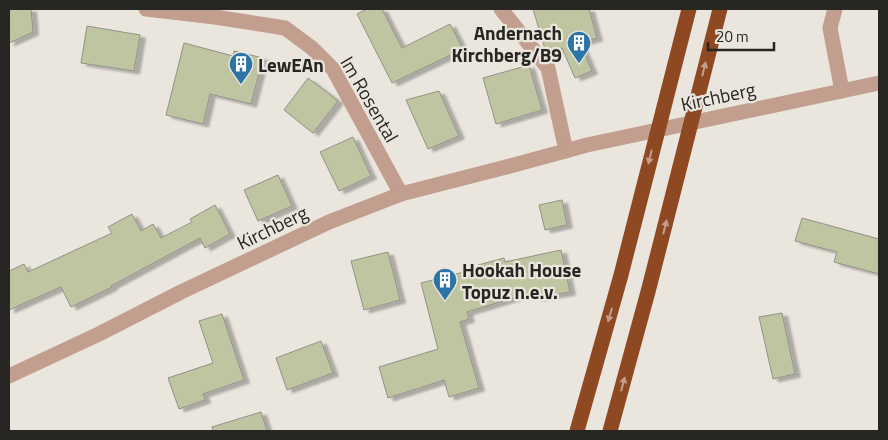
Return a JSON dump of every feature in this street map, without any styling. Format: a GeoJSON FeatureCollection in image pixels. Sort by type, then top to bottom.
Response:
{"type":"FeatureCollection","features":[{"type":"Feature","properties":{"kind":"highway"},"geometry":{"type":"LineString","coordinates":[[577,431],[621,274],[689,9]]}},
{"type":"Feature","properties":{"kind":"highway"},"geometry":{"type":"LineString","coordinates":[[610,431],[649,288],[720,9]]}},
{"type":"Feature","properties":{"kind":"street","name":"Im Rosental"},"geometry":{"type":"LineString","coordinates":[[146,9],[285,28],[312,48],[333,69],[401,194]]}},
{"type":"Feature","properties":{"kind":"street"},"geometry":{"type":"LineString","coordinates":[[501,9],[548,68],[566,151]]}},
{"type":"Feature","properties":{"kind":"street"},"geometry":{"type":"LineString","coordinates":[[835,9],[830,28],[842,91]]}},
{"type":"Feature","properties":{"kind":"street","name":"Kirchberg"},"geometry":{"type":"LineString","coordinates":[[9,376],[329,222],[401,194],[514,166],[587,145],[879,83]]}},
{"type":"Feature","properties":{"kind":"building"},"geometry":{"type":"Polygon","coordinates":[[[9,9],[31,9],[33,32],[9,43],[9,9]]]}},
{"type":"Feature","properties":{"kind":"building"},"geometry":{"type":"Polygon","coordinates":[[[367,9],[382,9],[402,48],[450,24],[463,49],[392,83],[357,14],[367,9]]]}},
{"type":"Feature","properties":{"kind":"building"},"geometry":{"type":"Polygon","coordinates":[[[533,9],[589,9],[597,38],[580,43],[592,71],[575,78],[562,48],[548,52],[545,49],[533,9]]]}},
{"type":"Feature","properties":{"kind":"building"},"geometry":{"type":"Polygon","coordinates":[[[87,26],[140,35],[134,71],[81,63],[87,26]]]}},
{"type":"Feature","properties":{"kind":"building"},"geometry":{"type":"Polygon","coordinates":[[[184,43],[233,56],[234,51],[263,58],[251,104],[210,94],[203,124],[166,115],[184,43]]]}},
{"type":"Feature","properties":{"kind":"building"},"geometry":{"type":"Polygon","coordinates":[[[529,65],[542,110],[496,124],[483,78],[529,65]]]}},
{"type":"Feature","properties":{"kind":"building"},"geometry":{"type":"Polygon","coordinates":[[[308,78],[338,101],[313,133],[284,110],[308,78]]]}},
{"type":"Feature","properties":{"kind":"building"},"geometry":{"type":"Polygon","coordinates":[[[439,91],[459,136],[428,149],[406,100],[439,91]]]}},
{"type":"Feature","properties":{"kind":"building"},"geometry":{"type":"Polygon","coordinates":[[[353,137],[371,176],[339,191],[320,152],[353,137]]]}},
{"type":"Feature","properties":{"kind":"building"},"geometry":{"type":"Polygon","coordinates":[[[278,175],[292,206],[258,221],[244,190],[278,175]]]}},
{"type":"Feature","properties":{"kind":"building"},"geometry":{"type":"Polygon","coordinates":[[[562,200],[567,225],[545,230],[539,205],[562,200]]]}},
{"type":"Feature","properties":{"kind":"building"},"geometry":{"type":"Polygon","coordinates":[[[215,205],[230,234],[205,248],[200,238],[112,287],[71,307],[61,287],[9,310],[9,271],[24,264],[28,272],[112,233],[108,227],[132,214],[141,231],[153,224],[161,238],[192,222],[190,219],[215,205]]]}},
{"type":"Feature","properties":{"kind":"building"},"geometry":{"type":"Polygon","coordinates":[[[802,218],[879,239],[879,274],[834,262],[837,252],[795,241],[802,218]]]}},
{"type":"Feature","properties":{"kind":"building"},"geometry":{"type":"Polygon","coordinates":[[[561,250],[570,292],[537,298],[536,291],[467,312],[469,319],[460,322],[479,388],[449,397],[444,380],[388,398],[379,367],[438,349],[421,283],[479,268],[478,265],[504,258],[505,262],[561,250]]]}},
{"type":"Feature","properties":{"kind":"building"},"geometry":{"type":"Polygon","coordinates":[[[388,252],[400,300],[364,310],[351,261],[388,252]]]}},
{"type":"Feature","properties":{"kind":"building"},"geometry":{"type":"Polygon","coordinates":[[[782,313],[795,374],[773,379],[759,317],[782,313]]]}},
{"type":"Feature","properties":{"kind":"building"},"geometry":{"type":"Polygon","coordinates":[[[222,314],[244,380],[203,394],[205,400],[179,409],[168,378],[213,363],[199,321],[222,314]]]}},
{"type":"Feature","properties":{"kind":"building"},"geometry":{"type":"Polygon","coordinates":[[[321,341],[333,373],[287,390],[276,358],[321,341]]]}},
{"type":"Feature","properties":{"kind":"building"},"geometry":{"type":"Polygon","coordinates":[[[261,412],[267,431],[213,431],[212,427],[261,412]]]}},
{"type":"Feature","properties":{"kind":"place","name":"Andernach Kirchberg/B9"},"geometry":{"type":"Point","coordinates":[579,64]}},
{"type":"Feature","properties":{"kind":"place","name":"LewEAn"},"geometry":{"type":"Point","coordinates":[241,85]}},
{"type":"Feature","properties":{"kind":"place","name":"Hookah House Topuz n.e.v."},"geometry":{"type":"Point","coordinates":[445,301]}}]}
